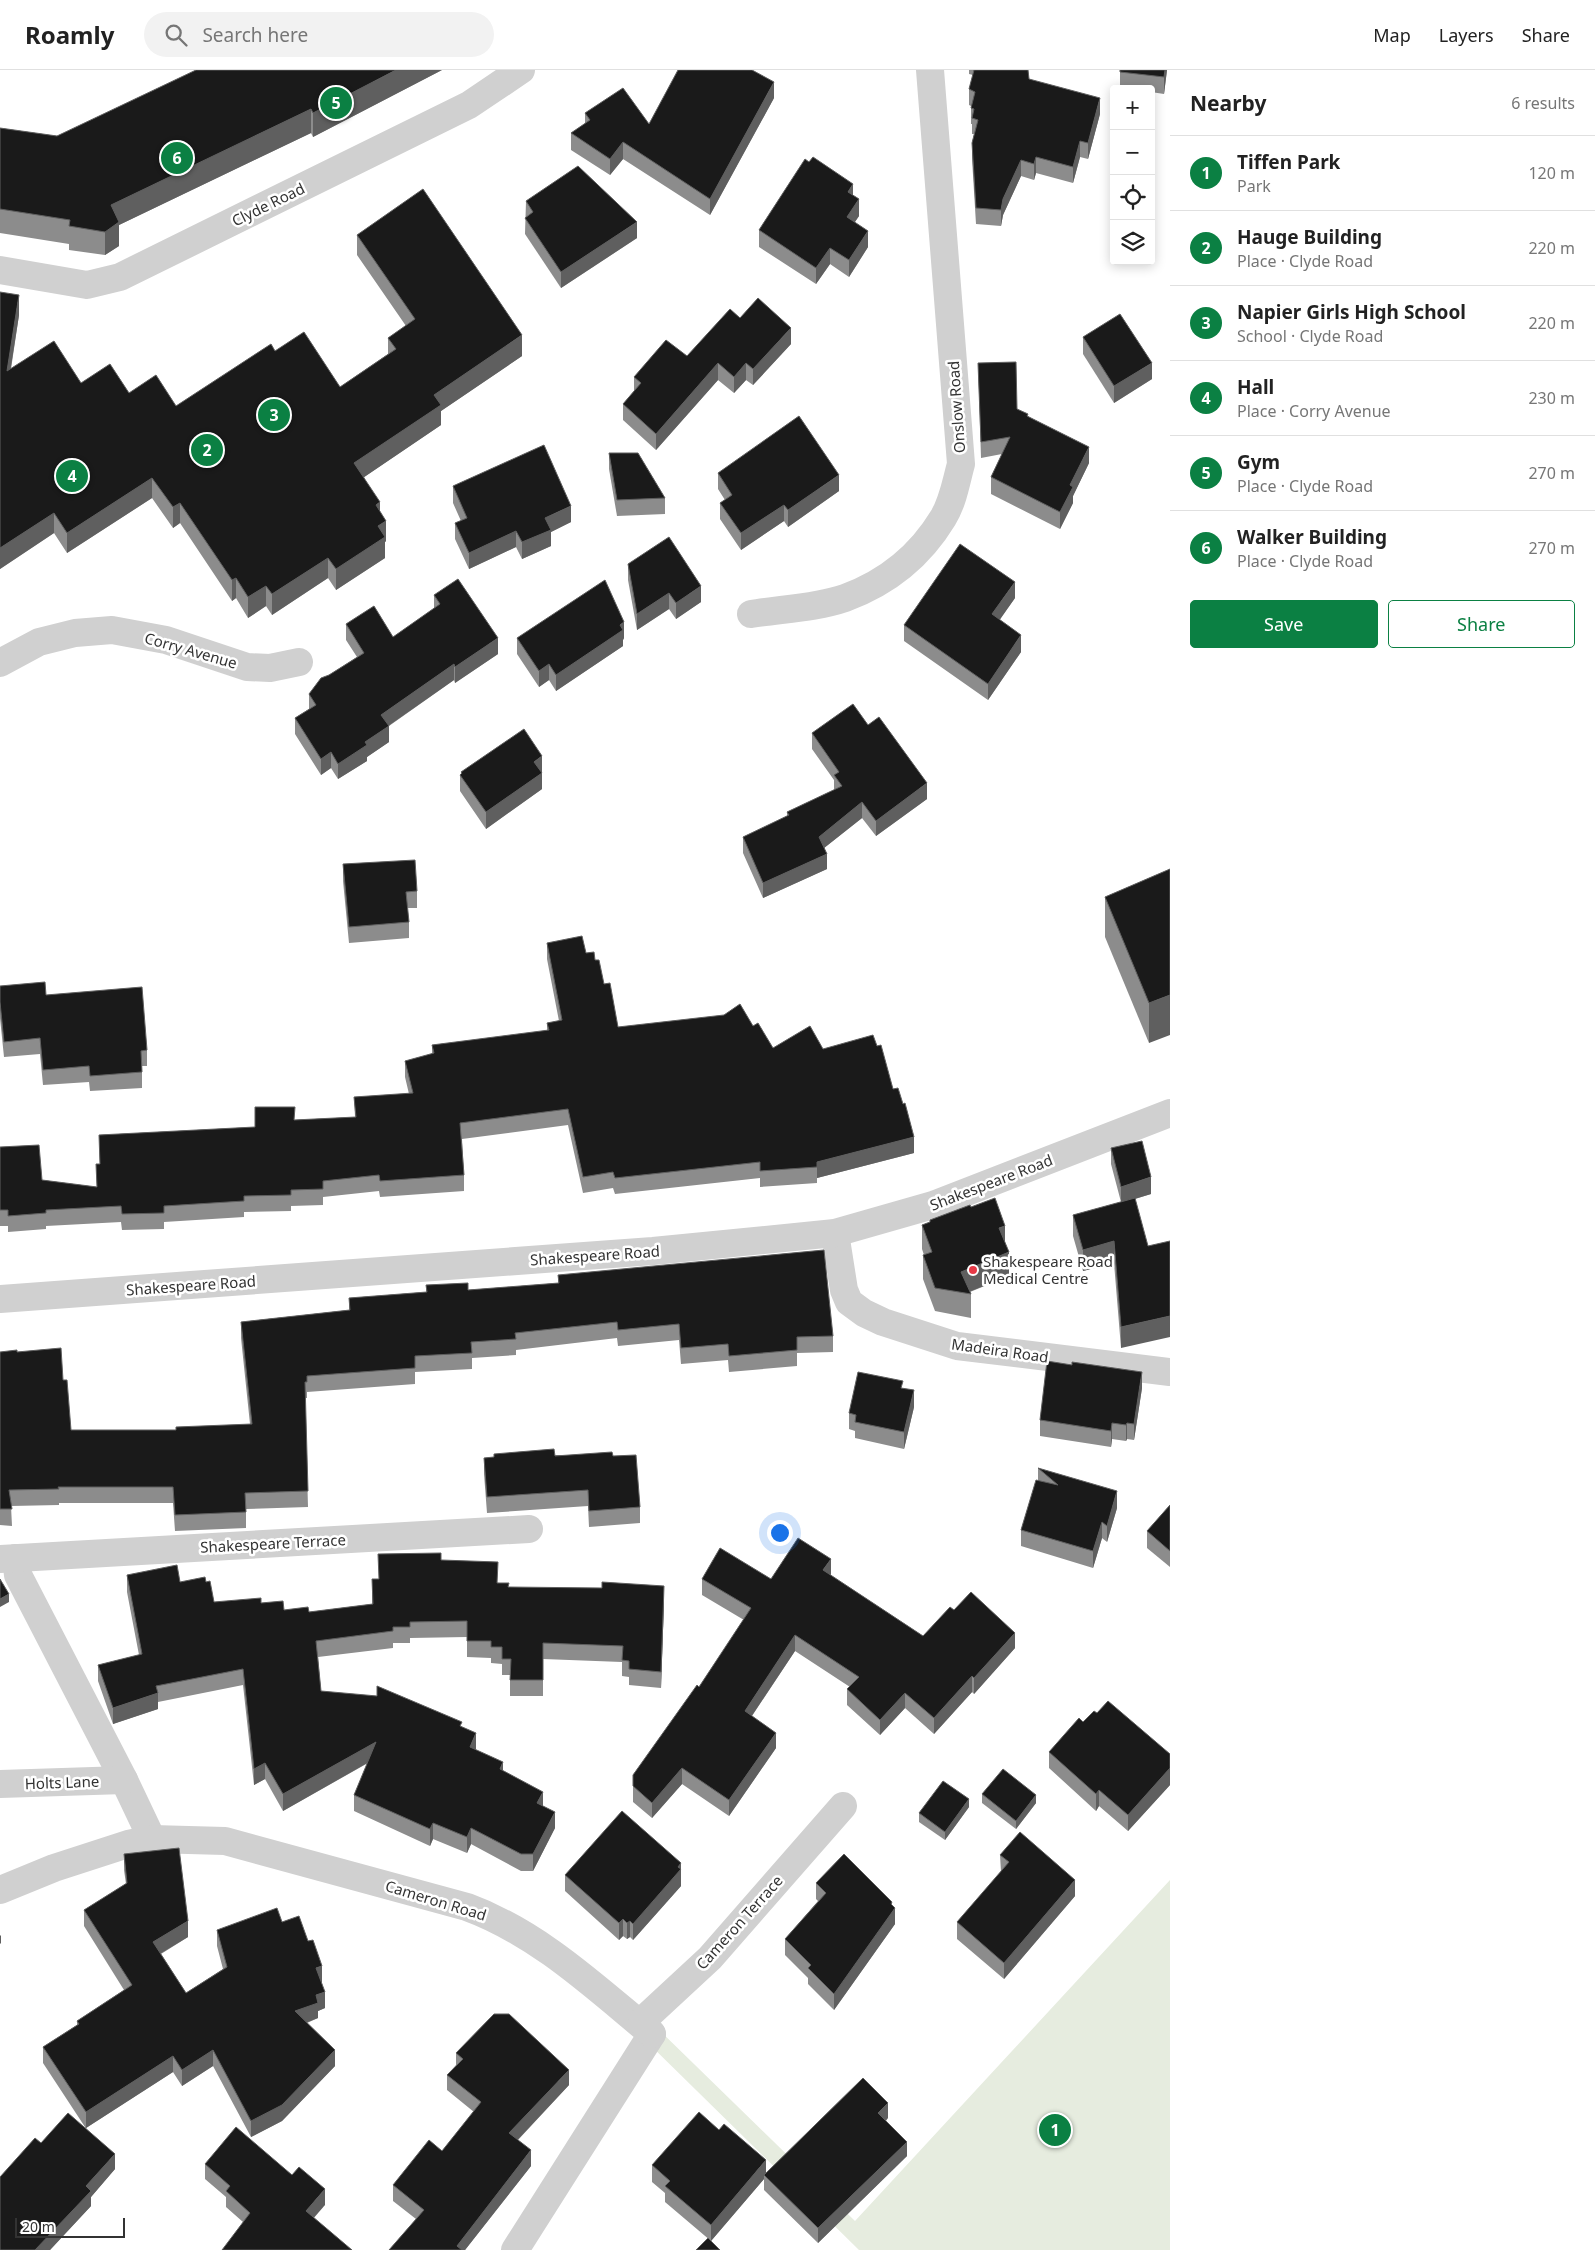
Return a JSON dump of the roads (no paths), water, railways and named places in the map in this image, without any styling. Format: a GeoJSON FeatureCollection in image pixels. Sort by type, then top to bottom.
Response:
{"type":"FeatureCollection","features":[{"type":"Feature","properties":{"kind":"street","name":"Clyde Road"},"geometry":{"type":"LineString","coordinates":[[0,270],[87,285],[120,277],[468,105],[521,70]]}},
{"type":"Feature","properties":{"kind":"street","name":"Onslow Road"},"geometry":{"type":"LineString","coordinates":[[751,614],[843,598],[874,586],[901,568],[926,543],[944,517],[953,494],[961,464],[930,70]]}},
{"type":"Feature","properties":{"kind":"street","name":"Corry Avenue"},"geometry":{"type":"LineString","coordinates":[[0,663],[39,642],[75,633],[112,630],[166,640],[247,666],[270,668],[299,662]]}},
{"type":"Feature","properties":{"kind":"street","name":"Shakespeare Road"},"geometry":{"type":"LineString","coordinates":[[0,1299],[652,1251],[835,1233],[933,1205],[1170,1113]]}},
{"type":"Feature","properties":{"kind":"street","name":"Madeira Road"},"geometry":{"type":"LineString","coordinates":[[835,1233],[844,1290],[849,1302],[864,1313],[884,1322],[957,1346],[1170,1372]]}},
{"type":"Feature","properties":{"kind":"street","name":"Shakespeare Terrace"},"geometry":{"type":"LineString","coordinates":[[152,1839],[124,1780],[8,1559],[530,1529]]}},
{"type":"Feature","properties":{"kind":"street","name":"Holts Lane"},"geometry":{"type":"LineString","coordinates":[[0,1784],[124,1780]]}},
{"type":"Feature","properties":{"kind":"street","name":"Cameron Terrace"},"geometry":{"type":"LineString","coordinates":[[652,2034],[642,2021],[710,1958],[843,1806]]}},
{"type":"Feature","properties":{"kind":"street","name":"Cameron Road"},"geometry":{"type":"LineString","coordinates":[[0,1890],[84,1858],[128,1844],[152,1839],[225,1842],[467,1907],[490,1916],[555,1954],[652,2034]]}},
{"type":"Feature","properties":{"kind":"street"},"geometry":{"type":"LineString","coordinates":[[515,2250],[652,2034]]}},
{"type":"Feature","properties":{"kind":"place","name":"Gym"},"geometry":{"type":"Point","coordinates":[336,103]}},
{"type":"Feature","properties":{"kind":"place","name":"Walker Building"},"geometry":{"type":"Point","coordinates":[177,158]}},
{"type":"Feature","properties":{"kind":"place","name":"Napier Girls High School"},"geometry":{"type":"Point","coordinates":[274,415]}},
{"type":"Feature","properties":{"kind":"place","name":"Hauge Building"},"geometry":{"type":"Point","coordinates":[207,450]}},
{"type":"Feature","properties":{"kind":"place","name":"Hall"},"geometry":{"type":"Point","coordinates":[72,476]}},
{"type":"Feature","properties":{"kind":"place","name":"Shakespeare Road Medical Centre"},"geometry":{"type":"Point","coordinates":[973,1270]}},
{"type":"Feature","properties":{"kind":"place","name":"Tiffen Park"},"geometry":{"type":"Point","coordinates":[1055,2130]}}]}
